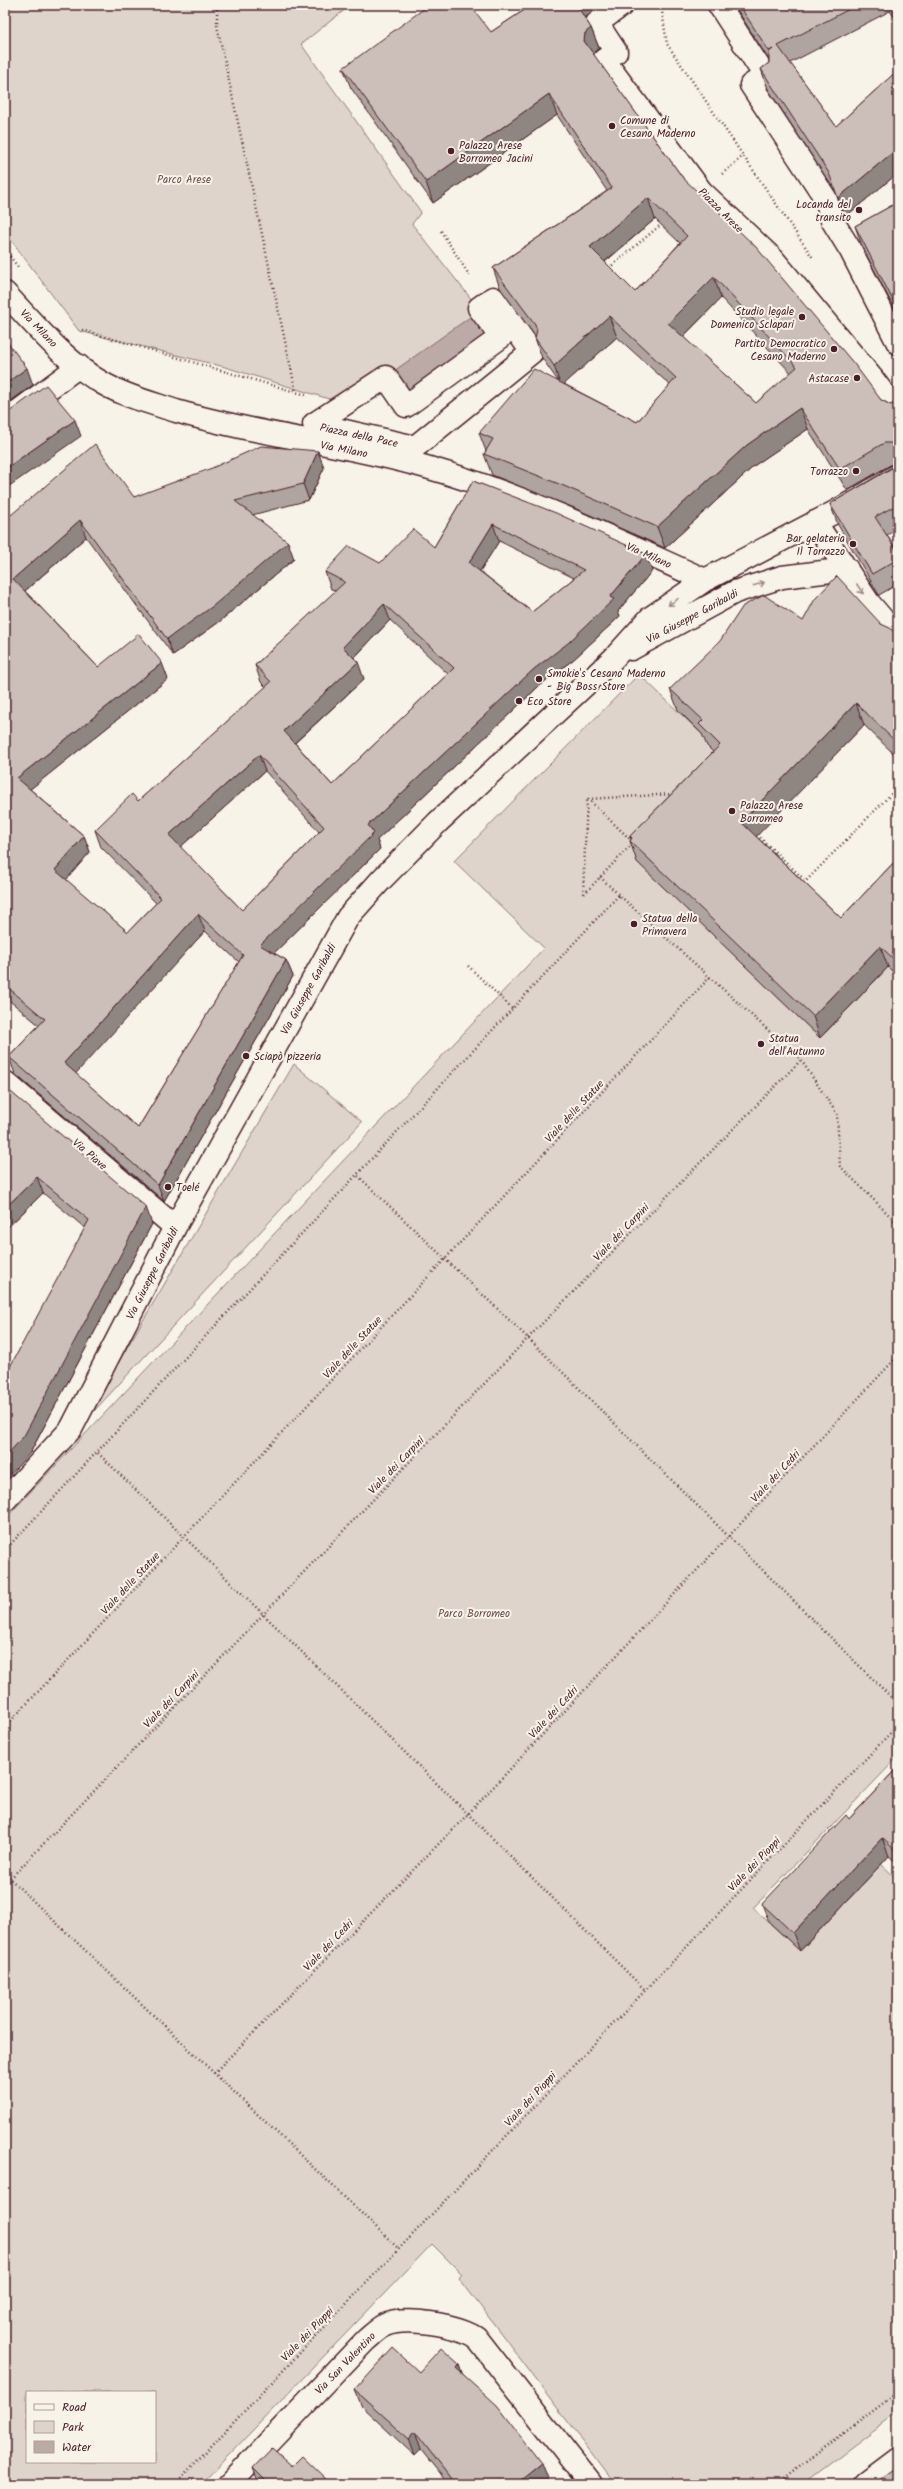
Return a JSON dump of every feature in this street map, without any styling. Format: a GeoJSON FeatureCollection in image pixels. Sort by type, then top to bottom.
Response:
{"type":"FeatureCollection","features":[{"type":"Feature","properties":{"kind":"street","name":"Piazza Arese"},"geometry":{"type":"LineString","coordinates":[[622,5],[598,23],[616,52],[604,60],[701,191],[773,259],[872,378],[898,413]]}},
{"type":"Feature","properties":{"kind":"street"},"geometry":{"type":"LineString","coordinates":[[719,5],[765,76],[751,85],[826,199],[832,220],[851,251],[898,343]]}},
{"type":"Feature","properties":{"kind":"street","name":"Via Milano"},"geometry":{"type":"LineString","coordinates":[[5,292],[46,337],[79,366],[104,384],[134,398],[244,429],[352,449],[426,467],[525,500],[705,580]]}},
{"type":"Feature","properties":{"kind":"street","name":"Piazza della Pace"},"geometry":{"type":"LineString","coordinates":[[493,298],[532,352],[416,447],[314,424],[340,407],[386,377],[406,406],[501,337],[479,308],[493,298]]}},
{"type":"Feature","properties":{"kind":"street"},"geometry":{"type":"LineString","coordinates":[[5,420],[79,366]]}},
{"type":"Feature","properties":{"kind":"street","name":"Via Giuseppe Garibaldi"},"geometry":{"type":"LineString","coordinates":[[5,1500],[71,1429],[175,1227],[348,917],[380,880],[438,822],[612,659],[650,618],[705,580],[815,522],[898,475]]}},
{"type":"Feature","properties":{"kind":"street"},"geometry":{"type":"LineString","coordinates":[[815,522],[868,602],[898,637]]}},
{"type":"Feature","properties":{"kind":"street","name":"Via Giuseppe Garibaldi"},"geometry":{"type":"LineString","coordinates":[[612,659],[678,621],[735,592],[782,577],[847,569]]}},
{"type":"Feature","properties":{"kind":"street","name":"Via Piave"},"geometry":{"type":"LineString","coordinates":[[5,1082],[175,1227]]}},
{"type":"Feature","properties":{"kind":"street","name":"Via San Valentino"},"geometry":{"type":"LineString","coordinates":[[229,2484],[375,2331],[386,2325],[399,2322],[456,2328],[476,2336],[591,2484]]}},
{"type":"Feature","properties":{"kind":"street"},"geometry":{"type":"LineString","coordinates":[[866,2484],[898,2460]]}},
{"type":"Feature","properties":{"kind":"path"},"geometry":{"type":"LineString","coordinates":[[217,5],[217,25],[296,392]]}},
{"type":"Feature","properties":{"kind":"path"},"geometry":{"type":"LineString","coordinates":[[661,5],[667,44],[812,258]]}},
{"type":"Feature","properties":{"kind":"path"},"geometry":{"type":"LineString","coordinates":[[701,191],[743,156]]}},
{"type":"Feature","properties":{"kind":"path"},"geometry":{"type":"LineString","coordinates":[[608,269],[668,219]]}},
{"type":"Feature","properties":{"kind":"path"},"geometry":{"type":"LineString","coordinates":[[5,250],[19,268]]}},
{"type":"Feature","properties":{"kind":"path"},"geometry":{"type":"LineString","coordinates":[[77,327],[83,331],[296,392],[340,407]]}},
{"type":"Feature","properties":{"kind":"path"},"geometry":{"type":"LineString","coordinates":[[757,835],[806,881],[898,787]]}},
{"type":"Feature","properties":{"kind":"path"},"geometry":{"type":"LineString","coordinates":[[587,799],[678,794]]}},
{"type":"Feature","properties":{"kind":"path"},"geometry":{"type":"LineString","coordinates":[[587,799],[633,843]]}},
{"type":"Feature","properties":{"kind":"path"},"geometry":{"type":"LineString","coordinates":[[587,799],[583,895],[639,837]]}},
{"type":"Feature","properties":{"kind":"path"},"geometry":{"type":"LineString","coordinates":[[600,876],[801,1060],[837,1114],[840,1166],[898,1224]]}},
{"type":"Feature","properties":{"kind":"path"},"geometry":{"type":"LineString","coordinates":[[5,1550],[98,1453],[620,895]]}},
{"type":"Feature","properties":{"kind":"path"},"geometry":{"type":"LineString","coordinates":[[468,966],[513,1009]]}},
{"type":"Feature","properties":{"kind":"path","name":"Viale delle Statue"},"geometry":{"type":"LineString","coordinates":[[5,1727],[710,977]]}},
{"type":"Feature","properties":{"kind":"path","name":"Viale dei Carpini"},"geometry":{"type":"LineString","coordinates":[[5,1884],[528,1338],[801,1060]]}},
{"type":"Feature","properties":{"kind":"path"},"geometry":{"type":"LineString","coordinates":[[358,1176],[444,1260],[528,1338],[898,1704]]}},
{"type":"Feature","properties":{"kind":"path","name":"Viale dei Cedri"},"geometry":{"type":"LineString","coordinates":[[214,2073],[468,1814],[730,1537],[898,1356]]}},
{"type":"Feature","properties":{"kind":"path"},"geometry":{"type":"LineString","coordinates":[[98,1453],[468,1814],[645,1990]]}},
{"type":"Feature","properties":{"kind":"path","name":"Viale dei Pioppi"},"geometry":{"type":"LineString","coordinates":[[175,2484],[898,1725]]}},
{"type":"Feature","properties":{"kind":"path"},"geometry":{"type":"LineString","coordinates":[[5,1874],[399,2249]]}},
{"type":"Feature","properties":{"kind":"path"},"geometry":{"type":"LineString","coordinates":[[777,2484],[898,2392]]}},
{"type":"Feature","properties":{"kind":"green space","name":"Parco Arese"},"geometry":{"type":"Polygon","coordinates":[[[5,5],[351,5],[301,44],[421,212],[412,224],[480,310],[387,376],[342,403],[225,367],[79,331],[5,232],[5,5]]]}},
{"type":"Feature","properties":{"kind":"green space","name":"Parco Borromeo"},"geometry":{"type":"Polygon","coordinates":[[[639,674],[710,742],[728,766],[638,862],[820,1038],[888,967],[898,977],[898,1757],[753,1908],[800,1951],[881,1864],[898,1880],[898,2412],[802,2484],[615,2484],[459,2278],[462,2274],[432,2244],[201,2484],[5,2484],[5,1519],[544,948],[454,861],[639,674]]]}},
{"type":"Feature","properties":{"kind":"green space"},"geometry":{"type":"Polygon","coordinates":[[[294,1064],[362,1122],[82,1424],[294,1064]]]}},
{"type":"Feature","properties":{"kind":"water"},"geometry":{"type":"Polygon","coordinates":[[[480,310],[500,339],[406,403],[387,376],[480,310]]]}},
{"type":"Feature","properties":{"kind":"building"},"geometry":{"type":"Polygon","coordinates":[[[429,5],[470,5],[491,32],[532,5],[579,5],[579,9],[591,28],[585,33],[584,41],[683,178],[756,247],[855,365],[881,400],[891,405],[898,401],[898,445],[896,443],[884,443],[840,469],[800,408],[747,445],[657,527],[564,486],[484,454],[493,439],[479,433],[534,369],[637,422],[676,378],[609,316],[554,366],[535,338],[537,330],[535,324],[493,268],[612,188],[549,94],[426,182],[343,68],[429,5]],[[648,198],[590,247],[635,292],[687,236],[648,198]],[[714,277],[668,323],[756,403],[797,367],[714,277]]]}},
{"type":"Feature","properties":{"kind":"building"},"geometry":{"type":"Polygon","coordinates":[[[739,5],[857,5],[778,46],[836,126],[898,70],[898,148],[838,198],[829,173],[761,69],[769,63],[769,52],[773,49],[769,51],[739,5]]]}},
{"type":"Feature","properties":{"kind":"building"},"geometry":{"type":"Polygon","coordinates":[[[893,5],[898,5],[898,12],[893,5]]]}},
{"type":"Feature","properties":{"kind":"building"},"geometry":{"type":"Polygon","coordinates":[[[898,202],[898,239],[895,240],[898,246],[898,310],[855,226],[898,202]]]}},
{"type":"Feature","properties":{"kind":"building"},"geometry":{"type":"Polygon","coordinates":[[[5,339],[27,368],[5,384],[5,339]]]}},
{"type":"Feature","properties":{"kind":"building"},"geometry":{"type":"Polygon","coordinates":[[[46,385],[75,420],[5,469],[5,415],[46,385]]]}},
{"type":"Feature","properties":{"kind":"building"},"geometry":{"type":"Polygon","coordinates":[[[95,444],[134,497],[212,468],[261,446],[318,451],[303,484],[235,501],[288,542],[213,606],[167,639],[80,520],[13,579],[98,667],[139,634],[162,663],[17,778],[84,836],[55,870],[128,932],[161,898],[95,830],[132,794],[138,801],[271,682],[255,665],[345,582],[325,572],[349,546],[380,563],[413,529],[434,547],[473,481],[556,513],[646,554],[610,597],[614,599],[568,643],[534,669],[368,825],[374,833],[260,945],[286,960],[158,1185],[9,1057],[45,1019],[5,985],[5,520],[95,444]],[[493,524],[469,563],[532,612],[584,570],[493,524]],[[384,604],[343,647],[358,662],[284,731],[332,785],[454,668],[384,604]],[[259,755],[169,835],[242,910],[324,827],[259,755]],[[198,914],[64,1063],[138,1128],[243,955],[198,914]]]}},
{"type":"Feature","properties":{"kind":"building"},"geometry":{"type":"Polygon","coordinates":[[[898,463],[898,504],[875,517],[898,553],[898,559],[872,574],[830,504],[898,463]]]}},
{"type":"Feature","properties":{"kind":"building","name":"Palazzo Arese Borromeo"},"geometry":{"type":"Polygon","coordinates":[[[837,576],[881,624],[890,628],[898,635],[898,744],[856,703],[741,822],[841,918],[898,858],[898,963],[880,946],[813,1016],[630,841],[632,838],[630,836],[720,745],[699,724],[703,720],[670,689],[720,641],[743,606],[764,595],[803,621],[815,599],[837,576]]]}},
{"type":"Feature","properties":{"kind":"building"},"geometry":{"type":"Polygon","coordinates":[[[5,1087],[146,1207],[24,1436],[5,1457],[5,1376],[89,1220],[37,1177],[5,1208],[5,1087]]]}},
{"type":"Feature","properties":{"kind":"building"},"geometry":{"type":"Polygon","coordinates":[[[898,1767],[898,1846],[895,1850],[882,1838],[793,1933],[762,1904],[846,1815],[849,1819],[898,1767]]]}},
{"type":"Feature","properties":{"kind":"building"},"geometry":{"type":"Polygon","coordinates":[[[393,2348],[419,2372],[441,2348],[459,2364],[456,2368],[497,2405],[542,2463],[516,2484],[455,2484],[415,2432],[409,2439],[355,2390],[393,2348]]]}},
{"type":"Feature","properties":{"kind":"building"},"geometry":{"type":"Polygon","coordinates":[[[272,2448],[292,2466],[302,2456],[331,2484],[269,2484],[253,2468],[272,2448]]]}},
{"type":"Feature","properties":{"kind":"building"},"geometry":{"type":"Polygon","coordinates":[[[898,2466],[898,2484],[874,2484],[898,2466]]]}},
{"type":"Feature","properties":{"kind":"place","name":"Comune di Cesano Maderno"},"geometry":{"type":"Point","coordinates":[612,126]}},
{"type":"Feature","properties":{"kind":"place","name":"Palazzo Arese Borromeo Jacini"},"geometry":{"type":"Point","coordinates":[451,151]}},
{"type":"Feature","properties":{"kind":"place","name":"Locanda del transito"},"geometry":{"type":"Point","coordinates":[859,210]}},
{"type":"Feature","properties":{"kind":"place","name":"Studio legale Domenico Sclapari"},"geometry":{"type":"Point","coordinates":[802,317]}},
{"type":"Feature","properties":{"kind":"place","name":"Partito Democratico Cesano Maderno"},"geometry":{"type":"Point","coordinates":[834,349]}},
{"type":"Feature","properties":{"kind":"place","name":"Astacase"},"geometry":{"type":"Point","coordinates":[857,378]}},
{"type":"Feature","properties":{"kind":"place","name":"Torrazzo"},"geometry":{"type":"Point","coordinates":[856,471]}},
{"type":"Feature","properties":{"kind":"place","name":"Bar gelateria Il Torrazzo"},"geometry":{"type":"Point","coordinates":[853,544]}},
{"type":"Feature","properties":{"kind":"place","name":"Smokie's Cesano Maderno - Big Boss Store"},"geometry":{"type":"Point","coordinates":[539,679]}},
{"type":"Feature","properties":{"kind":"place","name":"Eco Store"},"geometry":{"type":"Point","coordinates":[519,701]}},
{"type":"Feature","properties":{"kind":"place","name":"Palazzo Arese Borromeo"},"geometry":{"type":"Point","coordinates":[732,811]}},
{"type":"Feature","properties":{"kind":"place","name":"Statua della Primavera"},"geometry":{"type":"Point","coordinates":[634,924]}},
{"type":"Feature","properties":{"kind":"place","name":"Statua dell'Autunno"},"geometry":{"type":"Point","coordinates":[761,1044]}},
{"type":"Feature","properties":{"kind":"place","name":"Sciapò pizzeria"},"geometry":{"type":"Point","coordinates":[246,1056]}},
{"type":"Feature","properties":{"kind":"place","name":"Toelé"},"geometry":{"type":"Point","coordinates":[168,1187]}}]}
